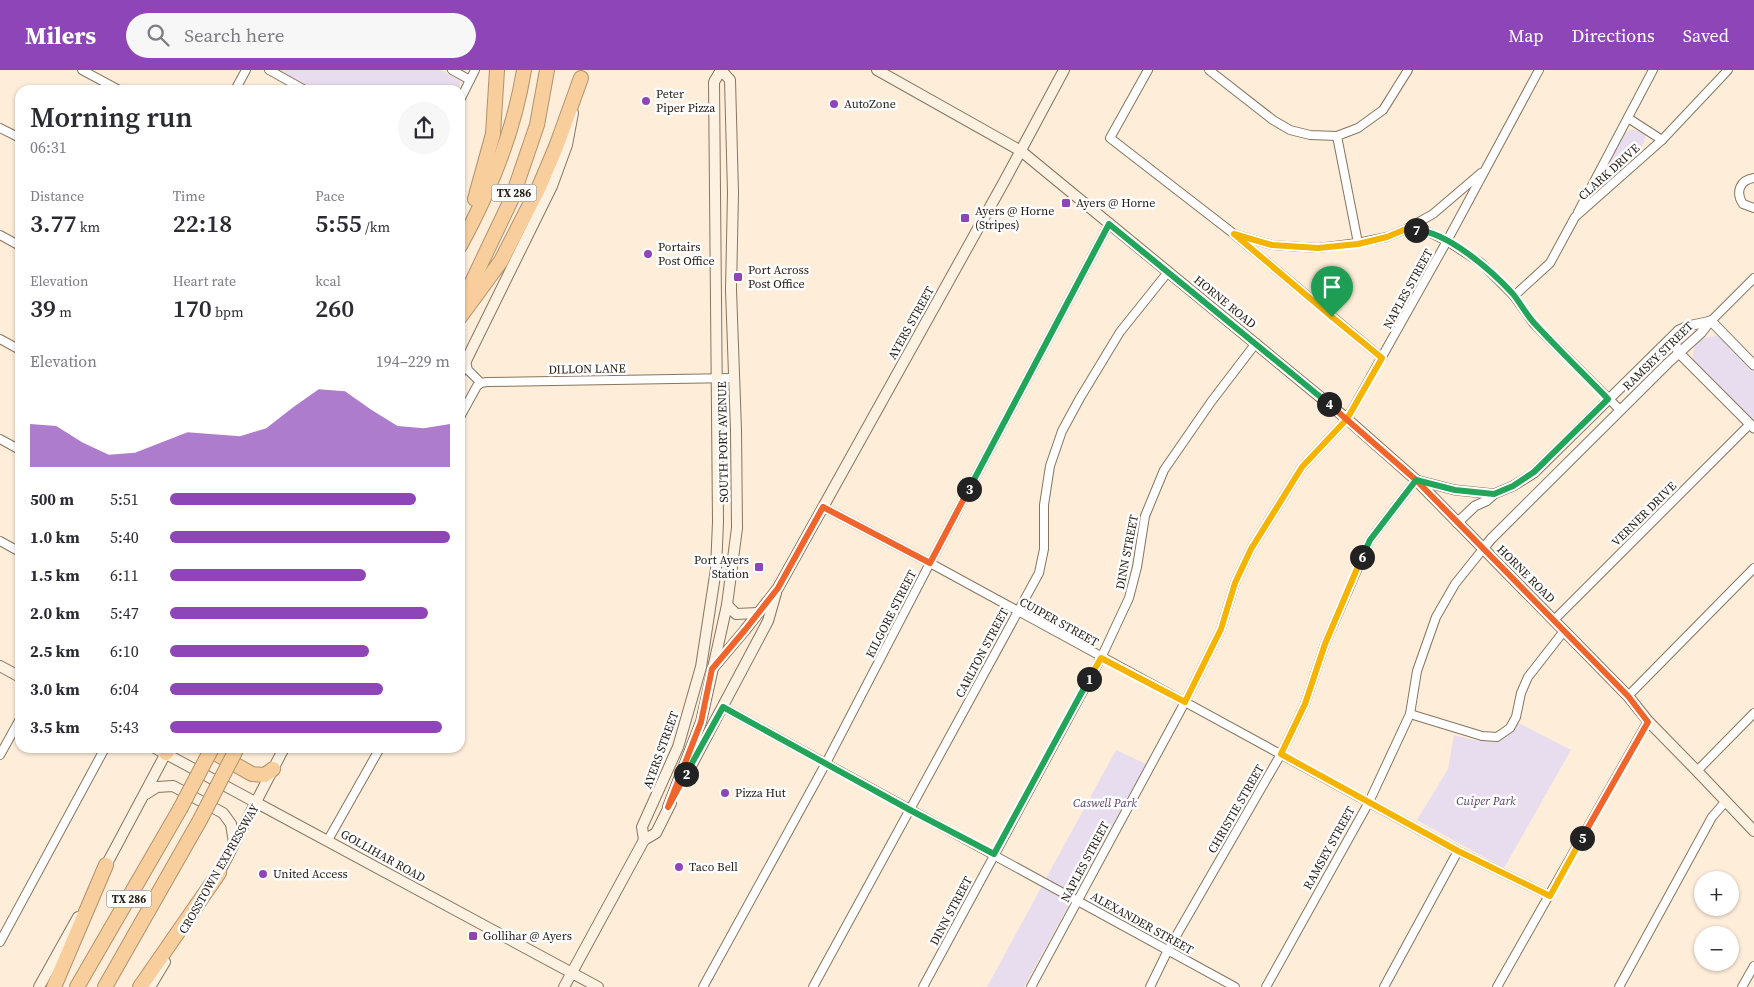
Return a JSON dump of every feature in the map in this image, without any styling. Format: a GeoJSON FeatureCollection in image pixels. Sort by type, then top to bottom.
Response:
{"type":"FeatureCollection","features":[{"type":"Feature","properties":{"kind":"highway"},"geometry":{"type":"LineString","coordinates":[[465,232],[493,134],[496,70]]}},
{"type":"Feature","properties":{"kind":"highway","name":"TX 286"},"geometry":{"type":"LineString","coordinates":[[465,237],[503,153],[524,70]]}},
{"type":"Feature","properties":{"kind":"highway","name":"TX 286"},"geometry":{"type":"LineString","coordinates":[[465,298],[512,198],[538,125],[547,70]]}},
{"type":"Feature","properties":{"kind":"highway"},"geometry":{"type":"LineString","coordinates":[[465,310],[500,262],[539,186],[556,146],[581,74]]}},
{"type":"Feature","properties":{"kind":"highway","name":"TX 286"},"geometry":{"type":"LineString","coordinates":[[77,987],[180,809],[209,753]]}},
{"type":"Feature","properties":{"kind":"highway"},"geometry":{"type":"LineString","coordinates":[[215,753],[252,774],[265,774],[273,769]]}},
{"type":"Feature","properties":{"kind":"highway","name":"TX 286"},"geometry":{"type":"LineString","coordinates":[[105,987],[200,820],[234,753]]}},
{"type":"Feature","properties":{"kind":"highway"},"geometry":{"type":"LineString","coordinates":[[54,987],[106,865]]}},
{"type":"Feature","properties":{"kind":"highway"},"geometry":{"type":"LineString","coordinates":[[140,987],[219,873]]}},
{"type":"Feature","properties":{"kind":"main road","name":"SOUTH PORT AVENUE"},"geometry":{"type":"LineString","coordinates":[[668,807],[701,722],[727,605],[737,528],[731,290],[733,193],[730,80],[721,70],[714,82],[718,550],[711,609],[701,667]]}},
{"type":"Feature","properties":{"kind":"main road","name":"HORNE ROAD"},"geometry":{"type":"LineString","coordinates":[[877,70],[1021,151],[1347,419],[1416,480],[1628,696],[1648,722],[1697,770],[1754,831]]}},
{"type":"Feature","properties":{"kind":"main road","name":"AYERS STREET"},"geometry":{"type":"LineString","coordinates":[[712,669],[778,588],[1021,151],[1064,70]]}},
{"type":"Feature","properties":{"kind":"main road"},"geometry":{"type":"LineString","coordinates":[[466,361],[552,186],[567,145],[581,74]]}},
{"type":"Feature","properties":{"kind":"main road","name":"AYERS STREET"},"geometry":{"type":"LineString","coordinates":[[564,987],[644,840],[656,833],[668,807],[768,621],[778,588]]}},
{"type":"Feature","properties":{"kind":"main road"},"geometry":{"type":"LineString","coordinates":[[727,605],[736,614],[758,613]]}},
{"type":"Feature","properties":{"kind":"main road"},"geometry":{"type":"LineString","coordinates":[[0,666],[15,674]]}},
{"type":"Feature","properties":{"kind":"main road","name":"AYERS STREET"},"geometry":{"type":"LineString","coordinates":[[644,840],[642,827],[678,747],[701,667]]}},
{"type":"Feature","properties":{"kind":"main road"},"geometry":{"type":"LineString","coordinates":[[39,987],[146,794],[162,753]]}},
{"type":"Feature","properties":{"kind":"main road","name":"GOLLIHAR ROAD"},"geometry":{"type":"LineString","coordinates":[[171,753],[257,802],[598,987]]}},
{"type":"Feature","properties":{"kind":"main road","name":"CROSSTOWN EXPRESSWAY"},"geometry":{"type":"LineString","coordinates":[[150,987],[219,873],[281,753]]}},
{"type":"Feature","properties":{"kind":"main road"},"geometry":{"type":"LineString","coordinates":[[146,794],[157,787],[173,786],[223,813],[232,824],[234,843]]}},
{"type":"Feature","properties":{"kind":"street"},"geometry":{"type":"LineString","coordinates":[[82,70],[110,85]]}},
{"type":"Feature","properties":{"kind":"street"},"geometry":{"type":"LineString","coordinates":[[238,85],[246,70]]}},
{"type":"Feature","properties":{"kind":"street"},"geometry":{"type":"LineString","coordinates":[[268,70],[296,85]]}},
{"type":"Feature","properties":{"kind":"street"},"geometry":{"type":"LineString","coordinates":[[452,70],[470,80]]}},
{"type":"Feature","properties":{"kind":"street"},"geometry":{"type":"LineString","coordinates":[[465,90],[475,70]]}},
{"type":"Feature","properties":{"kind":"street"},"geometry":{"type":"LineString","coordinates":[[1148,70],[1110,138],[1234,234],[1382,358]]}},
{"type":"Feature","properties":{"kind":"street"},"geometry":{"type":"LineString","coordinates":[[1209,70],[1273,120],[1290,130],[1310,135],[1337,136],[1358,128],[1383,110],[1408,70]]}},
{"type":"Feature","properties":{"kind":"street","name":"NAPLES STREET"},"geometry":{"type":"LineString","coordinates":[[1031,987],[1185,702],[1221,629],[1235,583],[1251,549],[1302,467],[1347,419],[1447,241],[1539,70]]}},
{"type":"Feature","properties":{"kind":"street"},"geometry":{"type":"LineString","coordinates":[[1575,218],[1653,70]]}},
{"type":"Feature","properties":{"kind":"street","name":"CLARK DRIVE"},"geometry":{"type":"LineString","coordinates":[[1514,296],[1550,263],[1575,218],[1662,140],[1728,70]]}},
{"type":"Feature","properties":{"kind":"street"},"geometry":{"type":"LineString","coordinates":[[1628,118],[1662,140]]}},
{"type":"Feature","properties":{"kind":"street"},"geometry":{"type":"LineString","coordinates":[[0,128],[15,136]]}},
{"type":"Feature","properties":{"kind":"street"},"geometry":{"type":"LineString","coordinates":[[1337,136],[1358,244]]}},
{"type":"Feature","properties":{"kind":"street"},"geometry":{"type":"LineString","coordinates":[[1234,234],[1272,245],[1318,248],[1358,244],[1387,237],[1433,214],[1484,171]]}},
{"type":"Feature","properties":{"kind":"street"},"geometry":{"type":"LineString","coordinates":[[1754,178],[1745,181],[1739,192],[1743,204],[1754,208]]}},
{"type":"Feature","properties":{"kind":"street","name":"KILGORE STREET"},"geometry":{"type":"LineString","coordinates":[[703,987],[826,763],[1109,224]]}},
{"type":"Feature","properties":{"kind":"street"},"geometry":{"type":"LineString","coordinates":[[1406,229],[1426,231],[1447,241],[1482,263],[1514,296],[1534,324],[1620,410]]}},
{"type":"Feature","properties":{"kind":"street"},"geometry":{"type":"LineString","coordinates":[[0,235],[15,243]]}},
{"type":"Feature","properties":{"kind":"street","name":"CARLTON STREET"},"geometry":{"type":"LineString","coordinates":[[813,987],[1039,573],[1044,549],[1044,505],[1050,466],[1062,431],[1120,332],[1168,272]]}},
{"type":"Feature","properties":{"kind":"street","name":"RAMSEY STREET"},"geometry":{"type":"LineString","coordinates":[[1266,987],[1369,802],[1410,714],[1417,671],[1436,617],[1455,584],[1491,539],[1620,410],[1701,333],[1754,278]]}},
{"type":"Feature","properties":{"kind":"street"},"geometry":{"type":"LineString","coordinates":[[1711,321],[1754,365]]}},
{"type":"Feature","properties":{"kind":"street","name":"RAMSEY STREET"},"geometry":{"type":"LineString","coordinates":[[1457,523],[1475,506],[1486,501],[1494,494],[1513,486],[1534,472],[1678,330],[1711,321]]}},
{"type":"Feature","properties":{"kind":"street"},"geometry":{"type":"LineString","coordinates":[[1678,330],[1676,349],[1679,353],[1752,426]]}},
{"type":"Feature","properties":{"kind":"street"},"geometry":{"type":"LineString","coordinates":[[0,339],[15,347]]}},
{"type":"Feature","properties":{"kind":"street","name":"DINN STREET"},"geometry":{"type":"LineString","coordinates":[[923,987],[1101,658],[1129,598],[1137,567],[1144,516],[1164,470],[1211,402],[1256,343]]}},
{"type":"Feature","properties":{"kind":"street"},"geometry":{"type":"LineString","coordinates":[[465,407],[474,390],[481,383],[468,370],[466,361]]}},
{"type":"Feature","properties":{"kind":"street","name":"DILLON LANE"},"geometry":{"type":"LineString","coordinates":[[481,383],[734,378]]}},
{"type":"Feature","properties":{"kind":"street","name":"VERNER DRIVE"},"geometry":{"type":"LineString","coordinates":[[1554,620],[1752,426]]}},
{"type":"Feature","properties":{"kind":"street"},"geometry":{"type":"LineString","coordinates":[[0,439],[15,447]]}},
{"type":"Feature","properties":{"kind":"street"},"geometry":{"type":"LineString","coordinates":[[1416,480],[1455,490],[1494,494]]}},
{"type":"Feature","properties":{"kind":"street","name":"CHRISTIE STREET"},"geometry":{"type":"LineString","coordinates":[[1150,987],[1168,950],[1281,754],[1305,704],[1325,644],[1370,540],[1416,480]]}},
{"type":"Feature","properties":{"kind":"street","name":"CUIPER STREET"},"geometry":{"type":"LineString","coordinates":[[823,507],[930,563],[1101,658],[1458,851],[1550,896]]}},
{"type":"Feature","properties":{"kind":"street"},"geometry":{"type":"LineString","coordinates":[[0,541],[15,549]]}},
{"type":"Feature","properties":{"kind":"street"},"geometry":{"type":"LineString","coordinates":[[1628,696],[1754,568]]}},
{"type":"Feature","properties":{"kind":"street"},"geometry":{"type":"LineString","coordinates":[[1410,714],[1482,736],[1497,737],[1510,728],[1516,716],[1521,693],[1528,677],[1564,631]]}},
{"type":"Feature","properties":{"kind":"street","name":"ALEXANDER STREET"},"geometry":{"type":"LineString","coordinates":[[723,707],[1235,987]]}},
{"type":"Feature","properties":{"kind":"street"},"geometry":{"type":"LineString","coordinates":[[1697,770],[1754,713]]}},
{"type":"Feature","properties":{"kind":"street"},"geometry":{"type":"LineString","coordinates":[[1498,987],[1648,722]]}},
{"type":"Feature","properties":{"kind":"street"},"geometry":{"type":"LineString","coordinates":[[0,755],[15,728]]}},
{"type":"Feature","properties":{"kind":"street"},"geometry":{"type":"LineString","coordinates":[[0,942],[102,753]]}},
{"type":"Feature","properties":{"kind":"street"},"geometry":{"type":"LineString","coordinates":[[328,840],[377,753]]}},
{"type":"Feature","properties":{"kind":"street"},"geometry":{"type":"LineString","coordinates":[[1620,987],[1712,817],[1726,801]]}},
{"type":"Feature","properties":{"kind":"street"},"geometry":{"type":"LineString","coordinates":[[1384,987],[1458,851]]}},
{"type":"Feature","properties":{"kind":"street"},"geometry":{"type":"LineString","coordinates":[[1742,987],[1754,966]]}},
{"type":"Feature","properties":{"kind":"green space"},"geometry":{"type":"Polygon","coordinates":[[[279,70],[441,70],[461,81],[460,85],[307,85],[279,70]]]}},
{"type":"Feature","properties":{"kind":"green space"},"geometry":{"type":"Polygon","coordinates":[[[1630,130],[1645,135],[1645,141],[1630,160],[1619,170],[1614,171],[1608,162],[1625,133],[1630,130]]]}},
{"type":"Feature","properties":{"kind":"green space"},"geometry":{"type":"Polygon","coordinates":[[[1714,335],[1720,337],[1754,372],[1754,422],[1693,361],[1693,351],[1698,343],[1705,338],[1714,337],[1714,335]]]}},
{"type":"Feature","properties":{"kind":"green space","name":"Cuiper Park"},"geometry":{"type":"Polygon","coordinates":[[[1517,722],[1571,750],[1504,868],[1417,820],[1448,769],[1454,735],[1473,740],[1489,741],[1503,736],[1517,722]]]}},
{"type":"Feature","properties":{"kind":"green space","name":"Caswell Park"},"geometry":{"type":"Polygon","coordinates":[[[1116,750],[1146,764],[1024,987],[987,987],[1116,750]]]}},
{"type":"Feature","properties":{"kind":"place","name":"Peter Piper Pizza"},"geometry":{"type":"Point","coordinates":[646,101]}},
{"type":"Feature","properties":{"kind":"place","name":"AutoZone"},"geometry":{"type":"Point","coordinates":[834,104]}},
{"type":"Feature","properties":{"kind":"place","name":"Ayers @ Horne"},"geometry":{"type":"Point","coordinates":[1066,203]}},
{"type":"Feature","properties":{"kind":"place","name":"Ayers @ Horne (Stripes)"},"geometry":{"type":"Point","coordinates":[965,218]}},
{"type":"Feature","properties":{"kind":"place","name":"Portairs Post Office"},"geometry":{"type":"Point","coordinates":[648,254]}},
{"type":"Feature","properties":{"kind":"place","name":"Port Across Post Office"},"geometry":{"type":"Point","coordinates":[738,277]}},
{"type":"Feature","properties":{"kind":"place","name":"Port Ayers Station"},"geometry":{"type":"Point","coordinates":[759,567]}},
{"type":"Feature","properties":{"kind":"place","name":"Pizza Hut"},"geometry":{"type":"Point","coordinates":[725,793]}},
{"type":"Feature","properties":{"kind":"place","name":"Taco Bell"},"geometry":{"type":"Point","coordinates":[679,867]}},
{"type":"Feature","properties":{"kind":"place","name":"United Access"},"geometry":{"type":"Point","coordinates":[263,874]}},
{"type":"Feature","properties":{"kind":"place","name":"Gollihar @ Ayers"},"geometry":{"type":"Point","coordinates":[473,936]}},
{"type":"Feature","properties":{"kind":"route"},"geometry":{"type":"LineString","coordinates":[[1332,317],[1234,234],[1272,245],[1318,248],[1358,244],[1387,237],[1406,229],[1426,231],[1447,241],[1482,263],[1514,296],[1534,324],[1608,399],[1534,472],[1513,486],[1494,494],[1455,490],[1416,480],[1370,540],[1325,644],[1305,704],[1281,754],[1458,851],[1550,896],[1648,722],[1628,696],[1416,480],[1347,419],[1256,343],[1109,224],[930,563],[823,507],[778,588],[712,669],[701,722],[668,807],[723,707],[994,854],[1101,658],[1185,702],[1221,629],[1235,583],[1251,549],[1302,467],[1347,419],[1382,358],[1332,317]]}}]}
